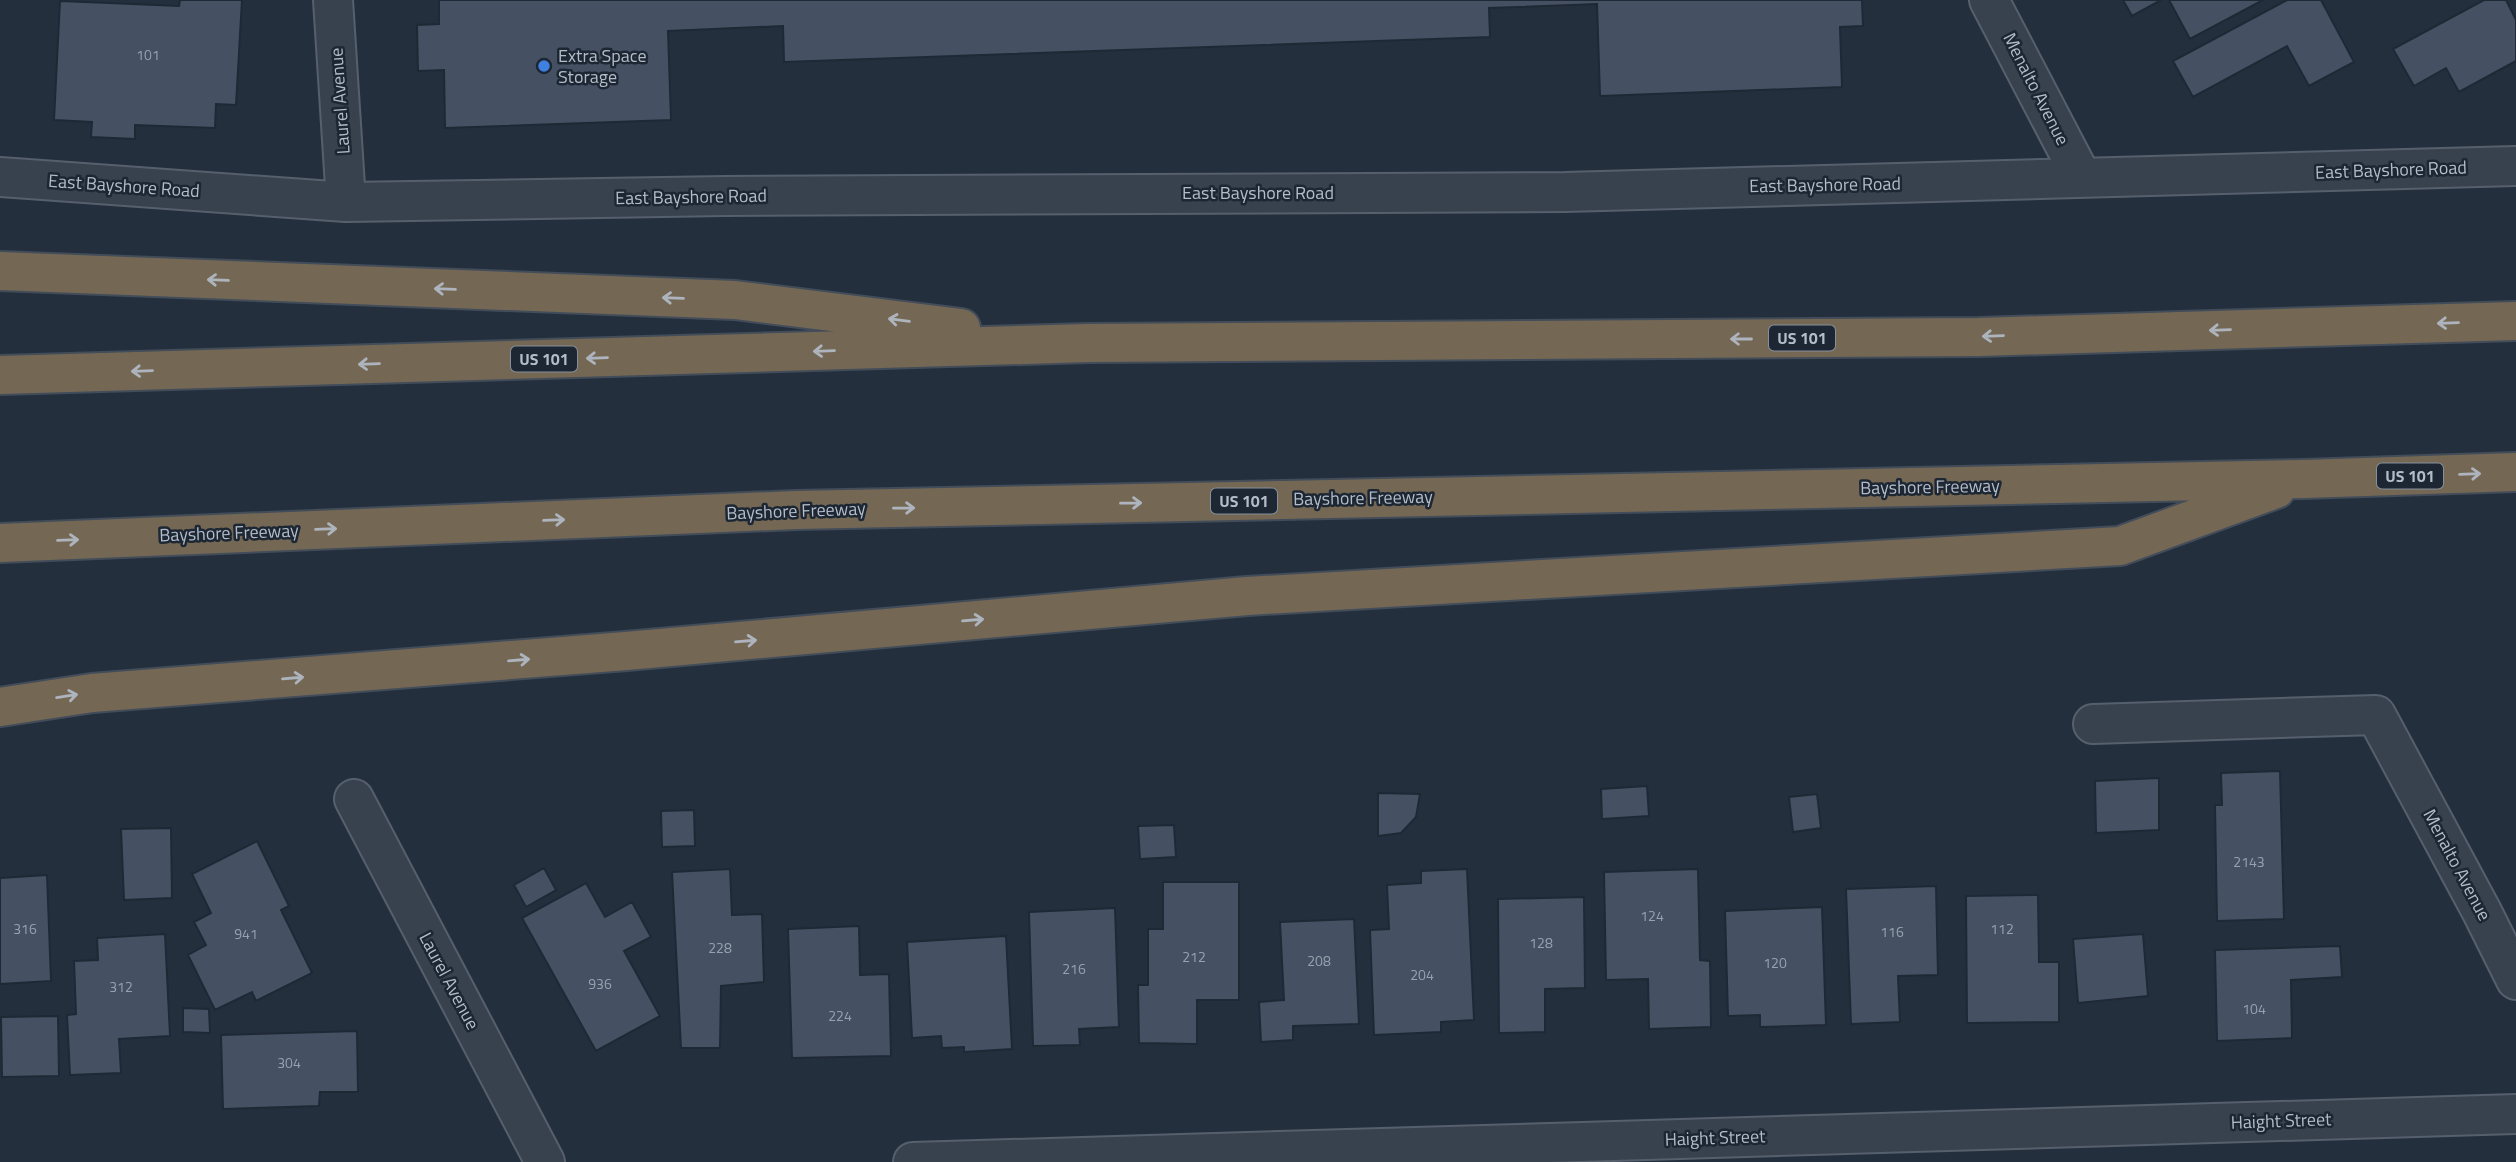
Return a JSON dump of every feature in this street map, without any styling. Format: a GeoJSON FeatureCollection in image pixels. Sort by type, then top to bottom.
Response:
{"type":"FeatureCollection","features":[{"type":"Feature","properties":{"kind":"highway"},"geometry":{"type":"LineString","coordinates":[[0,271],[735,300],[1088,343]]}},
{"type":"Feature","properties":{"kind":"highway","name":"US 101"},"geometry":{"type":"LineString","coordinates":[[0,375],[1088,343],[1979,337],[2516,321]]}},
{"type":"Feature","properties":{"kind":"highway","name":"Bayshore Freeway"},"geometry":{"type":"LineString","coordinates":[[0,543],[796,510],[2304,479],[2516,472]]}},
{"type":"Feature","properties":{"kind":"highway"},"geometry":{"type":"LineString","coordinates":[[0,707],[92,693],[626,651],[1247,596],[2120,546],[2304,479]]}},
{"type":"Feature","properties":{"kind":"street","name":"Laurel Avenue"},"geometry":{"type":"LineString","coordinates":[[333,0],[346,202]]}},
{"type":"Feature","properties":{"kind":"street","name":"Menalto Avenue"},"geometry":{"type":"LineString","coordinates":[[1989,0],[2082,178]]}},
{"type":"Feature","properties":{"kind":"street","name":"East Bayshore Road"},"geometry":{"type":"LineString","coordinates":[[0,177],[346,202],[725,196],[1565,192],[2516,166]]}},
{"type":"Feature","properties":{"kind":"street","name":"Menalto Avenue"},"geometry":{"type":"LineString","coordinates":[[2093,724],[2376,715],[2516,980]]}},
{"type":"Feature","properties":{"kind":"street","name":"Laurel Avenue"},"geometry":{"type":"LineString","coordinates":[[354,799],[545,1162]]}},
{"type":"Feature","properties":{"kind":"street","name":"Haight Street"},"geometry":{"type":"LineString","coordinates":[[913,1162],[2516,1114]]}},
{"type":"Feature","properties":{"kind":"building"},"geometry":{"type":"Polygon","coordinates":[[[180,0],[242,0],[236,105],[216,104],[215,128],[135,125],[135,139],[91,137],[92,122],[54,120],[60,1],[179,6],[180,0]]]}},
{"type":"Feature","properties":{"kind":"building","name":"Extra Space Storage"},"geometry":{"type":"Polygon","coordinates":[[[439,0],[1862,0],[1863,26],[1840,27],[1842,87],[1600,96],[1597,4],[1489,8],[1490,37],[784,62],[783,26],[668,31],[671,120],[445,128],[444,70],[418,71],[417,25],[439,24],[439,0]]]}},
{"type":"Feature","properties":{"kind":"building"},"geometry":{"type":"Polygon","coordinates":[[[2123,0],[2161,0],[2132,16],[2123,0]]]}},
{"type":"Feature","properties":{"kind":"building"},"geometry":{"type":"Polygon","coordinates":[[[2169,0],[2263,0],[2190,39],[2169,0]]]}},
{"type":"Feature","properties":{"kind":"building"},"geometry":{"type":"Polygon","coordinates":[[[2287,0],[2321,0],[2354,62],[2309,86],[2287,46],[2193,97],[2173,61],[2287,0]]]}},
{"type":"Feature","properties":{"kind":"building"},"geometry":{"type":"Polygon","coordinates":[[[2484,0],[2506,0],[2516,20],[2516,61],[2459,92],[2446,68],[2414,86],[2393,49],[2484,0]]]}},
{"type":"Feature","properties":{"kind":"building"},"geometry":{"type":"Polygon","coordinates":[[[2280,771],[2284,919],[2217,921],[2215,805],[2222,805],[2221,773],[2280,771]]]}},
{"type":"Feature","properties":{"kind":"building"},"geometry":{"type":"Polygon","coordinates":[[[2159,778],[2159,830],[2096,833],[2095,781],[2159,778]]]}},
{"type":"Feature","properties":{"kind":"building"},"geometry":{"type":"Polygon","coordinates":[[[1647,786],[1649,816],[1602,819],[1601,789],[1647,786]]]}},
{"type":"Feature","properties":{"kind":"building"},"geometry":{"type":"Polygon","coordinates":[[[1378,793],[1420,794],[1416,817],[1401,833],[1378,836],[1378,793]]]}},
{"type":"Feature","properties":{"kind":"building"},"geometry":{"type":"Polygon","coordinates":[[[1817,794],[1821,828],[1793,832],[1789,797],[1817,794]]]}},
{"type":"Feature","properties":{"kind":"building"},"geometry":{"type":"Polygon","coordinates":[[[694,810],[695,846],[662,847],[661,811],[694,810]]]}},
{"type":"Feature","properties":{"kind":"building"},"geometry":{"type":"Polygon","coordinates":[[[1174,825],[1176,857],[1140,859],[1138,826],[1174,825]]]}},
{"type":"Feature","properties":{"kind":"building"},"geometry":{"type":"Polygon","coordinates":[[[171,828],[172,898],[124,900],[121,829],[171,828]]]}},
{"type":"Feature","properties":{"kind":"building"},"geometry":{"type":"Polygon","coordinates":[[[257,841],[289,906],[281,910],[312,973],[256,1001],[252,992],[215,1010],[188,955],[206,945],[194,922],[211,913],[192,874],[257,841]]]}},
{"type":"Feature","properties":{"kind":"building"},"geometry":{"type":"Polygon","coordinates":[[[544,868],[556,890],[526,907],[514,885],[544,868]]]}},
{"type":"Feature","properties":{"kind":"building"},"geometry":{"type":"Polygon","coordinates":[[[730,869],[732,915],[762,914],[764,982],[721,986],[720,1048],[681,1048],[672,872],[730,869]]]}},
{"type":"Feature","properties":{"kind":"building"},"geometry":{"type":"Polygon","coordinates":[[[1467,869],[1474,1020],[1441,1022],[1441,1032],[1374,1035],[1370,930],[1389,929],[1387,885],[1421,883],[1421,871],[1467,869]]]}},
{"type":"Feature","properties":{"kind":"building"},"geometry":{"type":"Polygon","coordinates":[[[1698,869],[1700,960],[1710,961],[1711,1027],[1649,1029],[1648,979],[1606,980],[1604,872],[1698,869]]]}},
{"type":"Feature","properties":{"kind":"building"},"geometry":{"type":"Polygon","coordinates":[[[47,875],[51,981],[0,984],[0,878],[47,875]]]}},
{"type":"Feature","properties":{"kind":"building"},"geometry":{"type":"Polygon","coordinates":[[[1163,882],[1239,882],[1239,1000],[1197,1000],[1197,1044],[1139,1043],[1138,985],[1148,985],[1148,929],[1163,929],[1163,882]]]}},
{"type":"Feature","properties":{"kind":"building"},"geometry":{"type":"Polygon","coordinates":[[[586,883],[605,917],[632,902],[651,937],[624,951],[660,1016],[596,1051],[522,918],[586,883]]]}},
{"type":"Feature","properties":{"kind":"building"},"geometry":{"type":"Polygon","coordinates":[[[1936,886],[1938,975],[1898,976],[1900,1022],[1851,1024],[1846,889],[1936,886]]]}},
{"type":"Feature","properties":{"kind":"building"},"geometry":{"type":"Polygon","coordinates":[[[2038,895],[2039,962],[2059,962],[2059,1022],[1967,1023],[1966,896],[2038,895]]]}},
{"type":"Feature","properties":{"kind":"building"},"geometry":{"type":"Polygon","coordinates":[[[1584,897],[1585,988],[1545,989],[1545,1032],[1499,1033],[1498,899],[1584,897]]]}},
{"type":"Feature","properties":{"kind":"building"},"geometry":{"type":"Polygon","coordinates":[[[1822,907],[1826,1025],[1760,1027],[1760,1015],[1728,1016],[1725,911],[1822,907]]]}},
{"type":"Feature","properties":{"kind":"building"},"geometry":{"type":"Polygon","coordinates":[[[1115,908],[1119,1027],[1079,1029],[1080,1045],[1033,1046],[1029,912],[1115,908]]]}},
{"type":"Feature","properties":{"kind":"building"},"geometry":{"type":"Polygon","coordinates":[[[1354,919],[1359,1024],[1293,1026],[1293,1040],[1261,1042],[1259,1002],[1284,1000],[1280,922],[1354,919]]]}},
{"type":"Feature","properties":{"kind":"building"},"geometry":{"type":"Polygon","coordinates":[[[859,926],[860,975],[889,974],[891,1056],[792,1058],[788,929],[859,926]]]}},
{"type":"Feature","properties":{"kind":"building"},"geometry":{"type":"Polygon","coordinates":[[[165,934],[170,1036],[119,1039],[121,1073],[70,1075],[67,1015],[76,1014],[74,961],[98,960],[97,938],[165,934]]]}},
{"type":"Feature","properties":{"kind":"building"},"geometry":{"type":"Polygon","coordinates":[[[2143,934],[2148,996],[2078,1003],[2073,939],[2143,934]]]}},
{"type":"Feature","properties":{"kind":"building"},"geometry":{"type":"Polygon","coordinates":[[[1006,936],[1012,1049],[964,1052],[964,1047],[942,1048],[941,1036],[912,1038],[907,942],[1006,936]]]}},
{"type":"Feature","properties":{"kind":"building"},"geometry":{"type":"Polygon","coordinates":[[[2340,946],[2342,977],[2291,980],[2292,1038],[2217,1041],[2215,950],[2340,946]]]}},
{"type":"Feature","properties":{"kind":"building"},"geometry":{"type":"Polygon","coordinates":[[[183,1008],[209,1009],[210,1033],[183,1032],[183,1008]]]}},
{"type":"Feature","properties":{"kind":"building"},"geometry":{"type":"Polygon","coordinates":[[[58,1016],[59,1076],[2,1077],[1,1017],[58,1016]]]}},
{"type":"Feature","properties":{"kind":"building"},"geometry":{"type":"Polygon","coordinates":[[[357,1031],[358,1092],[320,1092],[319,1106],[223,1109],[221,1035],[357,1031]]]}},
{"type":"Feature","properties":{"kind":"place","name":"Extra Space Storage"},"geometry":{"type":"Point","coordinates":[544,66]}}]}
